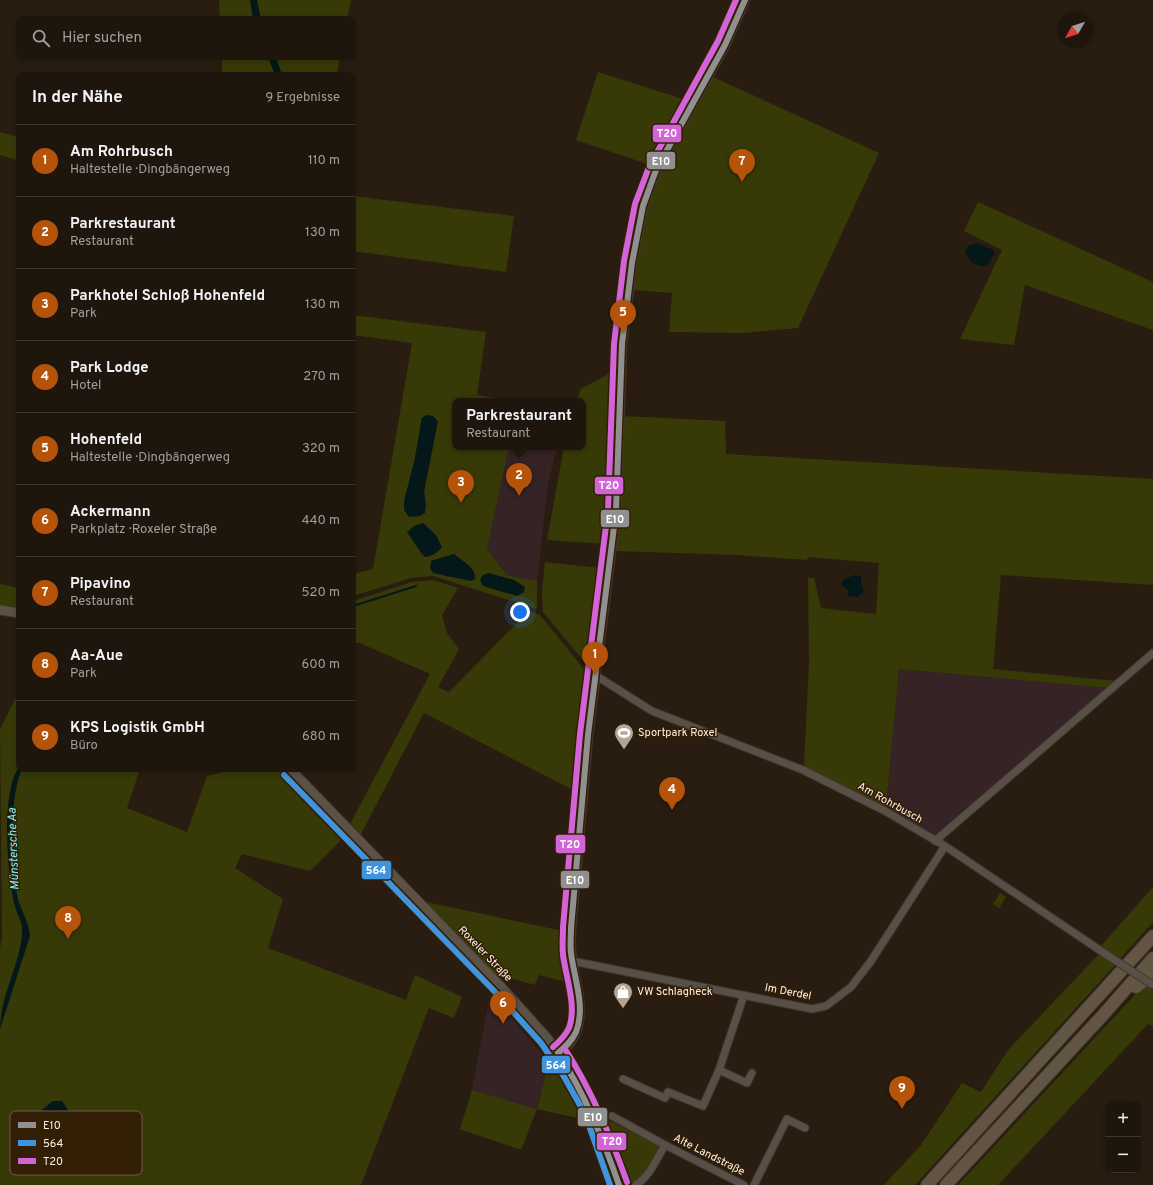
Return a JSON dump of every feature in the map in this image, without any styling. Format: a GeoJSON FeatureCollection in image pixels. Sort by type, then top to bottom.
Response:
{"type":"FeatureCollection","features":[{"type":"Feature","properties":{"kind":"highway"},"geometry":{"type":"LineString","coordinates":[[926,1185],[1153,936]]}},
{"type":"Feature","properties":{"kind":"highway"},"geometry":{"type":"LineString","coordinates":[[946,1185],[1103,1015],[1153,958]]}},
{"type":"Feature","properties":{"kind":"highway"},"geometry":{"type":"LineString","coordinates":[[1103,1015],[1153,973]]}},
{"type":"Feature","properties":{"kind":"main road"},"geometry":{"type":"LineString","coordinates":[[558,1053],[572,1043],[580,1021],[580,1007],[572,961],[571,928],[595,675],[616,510],[620,377],[623,333],[632,263],[643,206],[648,190],[664,153],[725,45],[745,0]]}},
{"type":"Feature","properties":{"kind":"main road"},"geometry":{"type":"LineString","coordinates":[[0,610],[16,613]]}},
{"type":"Feature","properties":{"kind":"main road","name":"Roxeler Straße"},"geometry":{"type":"LineString","coordinates":[[293,772],[504,990],[558,1053],[581,1089],[592,1111],[619,1185]]}},
{"type":"Feature","properties":{"kind":"street"},"geometry":{"type":"LineString","coordinates":[[935,841],[1153,653]]}},
{"type":"Feature","properties":{"kind":"street","name":"Am Rohrbusch"},"geometry":{"type":"LineString","coordinates":[[595,675],[652,711],[803,770],[885,811],[945,846],[1153,985]]}},
{"type":"Feature","properties":{"kind":"street","name":"Im Derdel"},"geometry":{"type":"LineString","coordinates":[[572,961],[812,1009],[826,1006],[836,1001],[851,987],[871,962],[945,846]]}},
{"type":"Feature","properties":{"kind":"street"},"geometry":{"type":"LineString","coordinates":[[623,1079],[665,1098],[668,1092],[702,1106],[719,1070],[744,995]]}},
{"type":"Feature","properties":{"kind":"street"},"geometry":{"type":"LineString","coordinates":[[719,1070],[747,1083],[752,1073]]}},
{"type":"Feature","properties":{"kind":"street","name":"Alte Landstraße"},"geometry":{"type":"LineString","coordinates":[[612,1116],[664,1145],[744,1185]]}},
{"type":"Feature","properties":{"kind":"street","name":"Alte Landstraße"},"geometry":{"type":"LineString","coordinates":[[754,1185],[787,1120],[805,1128]]}},
{"type":"Feature","properties":{"kind":"street","name":"Alte Landstraße"},"geometry":{"type":"LineString","coordinates":[[636,1185],[649,1173],[664,1145]]}},
{"type":"Feature","properties":{"kind":"shaded area"},"geometry":{"type":"Polygon","coordinates":[[[219,0],[351,0],[348,16],[220,16],[219,0]]]}},
{"type":"Feature","properties":{"kind":"shaded area"},"geometry":{"type":"Polygon","coordinates":[[[222,60],[340,60],[338,72],[222,72],[222,60]]]}},
{"type":"Feature","properties":{"kind":"shaded area"},"geometry":{"type":"Polygon","coordinates":[[[598,72],[686,100],[650,165],[576,140],[598,72]]]}},
{"type":"Feature","properties":{"kind":"shaded area"},"geometry":{"type":"Polygon","coordinates":[[[711,76],[879,153],[798,328],[743,333],[669,332],[672,293],[631,290],[645,208],[660,172],[711,76]]]}},
{"type":"Feature","properties":{"kind":"shaded area"},"geometry":{"type":"Polygon","coordinates":[[[0,132],[16,136],[16,160],[0,155],[0,132]]]}},
{"type":"Feature","properties":{"kind":"shaded area"},"geometry":{"type":"Polygon","coordinates":[[[356,196],[514,216],[506,272],[356,251],[356,196]]]}},
{"type":"Feature","properties":{"kind":"shaded area"},"geometry":{"type":"Polygon","coordinates":[[[978,202],[1153,282],[1153,330],[1025,285],[1014,345],[960,339],[1002,250],[964,231],[978,202]]]}},
{"type":"Feature","properties":{"kind":"shaded area"},"geometry":{"type":"Polygon","coordinates":[[[356,315],[486,332],[477,395],[497,398],[452,398],[452,450],[508,450],[487,549],[507,575],[537,581],[537,609],[433,576],[411,578],[356,595],[356,573],[373,569],[412,343],[356,335],[356,315]],[[422,418],[415,458],[415,517],[425,513],[422,418]],[[454,554],[431,561],[444,576],[459,578],[467,565],[454,554]]]}},
{"type":"Feature","properties":{"kind":"shaded area"},"geometry":{"type":"Polygon","coordinates":[[[612,372],[603,544],[547,540],[563,450],[586,450],[586,398],[577,398],[581,389],[612,372]]]}},
{"type":"Feature","properties":{"kind":"shaded area"},"geometry":{"type":"Polygon","coordinates":[[[621,416],[725,421],[726,454],[1153,479],[1153,585],[1001,575],[993,669],[1117,681],[1108,688],[899,669],[886,808],[804,767],[809,662],[808,578],[814,578],[821,608],[876,614],[879,563],[808,557],[807,560],[737,555],[614,551],[621,416]]]}},
{"type":"Feature","properties":{"kind":"shaded area"},"geometry":{"type":"Polygon","coordinates":[[[508,450],[556,450],[548,484],[537,581],[507,575],[487,549],[508,450]]]}},
{"type":"Feature","properties":{"kind":"shaded area"},"geometry":{"type":"Polygon","coordinates":[[[545,562],[600,568],[587,665],[543,612],[542,593],[545,562]]]}},
{"type":"Feature","properties":{"kind":"shaded area"},"geometry":{"type":"Polygon","coordinates":[[[433,580],[458,588],[442,615],[447,633],[459,649],[438,687],[449,692],[529,611],[540,615],[587,673],[575,791],[424,713],[360,836],[350,824],[430,674],[360,643],[356,643],[356,600],[412,582],[433,580]]]}},
{"type":"Feature","properties":{"kind":"shaded area"},"geometry":{"type":"Polygon","coordinates":[[[0,584],[16,587],[16,608],[0,606],[0,584]]]}},
{"type":"Feature","properties":{"kind":"shaded area"},"geometry":{"type":"Polygon","coordinates":[[[899,669],[1108,688],[936,837],[886,808],[899,669]]]}},
{"type":"Feature","properties":{"kind":"shaded area"},"geometry":{"type":"Polygon","coordinates":[[[16,697],[16,772],[139,772],[127,808],[187,832],[207,776],[223,772],[281,772],[343,838],[310,871],[242,854],[235,868],[283,899],[268,948],[406,1000],[415,975],[462,997],[454,1018],[429,1008],[361,1185],[0,1185],[0,948],[2,937],[0,729],[16,697]]]}},
{"type":"Feature","properties":{"kind":"shaded area"},"geometry":{"type":"Polygon","coordinates":[[[1153,887],[1153,922],[1120,959],[1100,947],[1153,887]]]}},
{"type":"Feature","properties":{"kind":"shaded area"},"geometry":{"type":"Polygon","coordinates":[[[1000,893],[1006,897],[999,908],[993,904],[1000,893]]]}},
{"type":"Feature","properties":{"kind":"shaded area"},"geometry":{"type":"Polygon","coordinates":[[[421,901],[563,931],[562,946],[566,982],[539,975],[535,985],[493,973],[421,901]]]}},
{"type":"Feature","properties":{"kind":"shaded area"},"geometry":{"type":"Polygon","coordinates":[[[1099,954],[1115,965],[915,1185],[884,1185],[921,1145],[962,1083],[981,1092],[1008,1050],[1099,954]]]}},
{"type":"Feature","properties":{"kind":"shaded area"},"geometry":{"type":"Polygon","coordinates":[[[1145,984],[1153,990],[1153,1026],[1148,1024],[998,1185],[958,1185],[1145,984]]]}},
{"type":"Feature","properties":{"kind":"shaded area"},"geometry":{"type":"Polygon","coordinates":[[[490,993],[552,1065],[546,1074],[537,1109],[472,1090],[490,993]]]}},
{"type":"Feature","properties":{"kind":"shaded area"},"geometry":{"type":"Polygon","coordinates":[[[552,1065],[586,1120],[537,1109],[546,1074],[552,1065]]]}},
{"type":"Feature","properties":{"kind":"shaded area"},"geometry":{"type":"Polygon","coordinates":[[[472,1090],[537,1109],[521,1150],[460,1129],[472,1090]]]}},
{"type":"Feature","properties":{"kind":"shaded area"},"geometry":{"type":"Polygon","coordinates":[[[606,1119],[660,1146],[643,1176],[627,1185],[606,1119]]]}},
{"type":"Feature","properties":{"kind":"water"},"geometry":{"type":"Polygon","coordinates":[[[250,0],[257,0],[260,16],[253,16],[250,0]]]}},
{"type":"Feature","properties":{"kind":"water"},"geometry":{"type":"Polygon","coordinates":[[[269,60],[277,60],[281,72],[274,72],[269,60]]]}},
{"type":"Feature","properties":{"kind":"water"},"geometry":{"type":"Polygon","coordinates":[[[977,243],[993,250],[995,253],[987,266],[979,266],[973,263],[965,251],[968,246],[977,243]]]}},
{"type":"Feature","properties":{"kind":"water"},"geometry":{"type":"Polygon","coordinates":[[[426,415],[433,416],[438,421],[424,492],[426,505],[425,513],[420,516],[409,517],[404,510],[404,501],[415,458],[422,418],[426,415]]]}},
{"type":"Feature","properties":{"kind":"water"},"geometry":{"type":"Polygon","coordinates":[[[423,523],[436,535],[442,547],[435,554],[425,557],[407,532],[414,526],[423,523]]]}},
{"type":"Feature","properties":{"kind":"water"},"geometry":{"type":"Polygon","coordinates":[[[454,554],[471,568],[475,575],[475,579],[471,581],[433,573],[430,568],[431,561],[454,554]]]}},
{"type":"Feature","properties":{"kind":"water"},"geometry":{"type":"Polygon","coordinates":[[[489,573],[514,580],[525,587],[524,592],[517,596],[483,586],[480,580],[483,575],[489,573]]]}},
{"type":"Feature","properties":{"kind":"water"},"geometry":{"type":"Polygon","coordinates":[[[855,575],[861,576],[861,583],[864,591],[857,597],[848,596],[848,590],[841,584],[844,579],[855,575]]]}},
{"type":"Feature","properties":{"kind":"water","name":"Münstersche Aa"},"geometry":{"type":"Polygon","coordinates":[[[16,772],[21,772],[18,780],[13,814],[16,887],[18,900],[28,925],[30,936],[0,1029],[1,1016],[7,990],[19,952],[22,928],[11,888],[9,871],[7,833],[10,795],[13,779],[16,772]]]}},
{"type":"Feature","properties":{"kind":"water"},"geometry":{"type":"Polygon","coordinates":[[[53,1101],[62,1101],[68,1110],[42,1111],[53,1101]]]}},
{"type":"Feature","properties":{"kind":"waterway"},"geometry":{"type":"LineString","coordinates":[[356,605],[416,586]]}},
{"type":"Feature","properties":{"kind":"transit line","name":"T20"},"geometry":{"type":"LineString","coordinates":[[553,1047],[566,1034],[569,1028],[572,1011],[563,955],[563,927],[580,734],[608,510],[614,344],[624,261],[635,204],[649,167],[718,41],[736,0]]}},
{"type":"Feature","properties":{"kind":"transit line","name":"E10"},"geometry":{"type":"LineString","coordinates":[[558,1053],[568,1044],[576,1032],[580,1013],[580,1003],[571,953],[571,928],[588,735],[616,511],[622,344],[632,263],[643,206],[656,170],[725,45],[745,0]]}},
{"type":"Feature","properties":{"kind":"transit line","name":"564"},"geometry":{"type":"LineString","coordinates":[[284,775],[498,995],[541,1043],[563,1075],[585,1114],[610,1185]]}},
{"type":"Feature","properties":{"kind":"transit line","name":"T20"},"geometry":{"type":"LineString","coordinates":[[565,1049],[584,1081],[600,1114],[627,1182]]}},
{"type":"Feature","properties":{"kind":"transit line","name":"E10"},"geometry":{"type":"LineString","coordinates":[[558,1053],[577,1084],[593,1117],[619,1185]]}},
{"type":"Feature","properties":{"kind":"place","name":"Pipavino"},"geometry":{"type":"Point","coordinates":[742,182]}},
{"type":"Feature","properties":{"kind":"place","name":"Hohenfeld"},"geometry":{"type":"Point","coordinates":[623,333]}},
{"type":"Feature","properties":{"kind":"place","name":"Parkrestaurant"},"geometry":{"type":"Point","coordinates":[519,496]}},
{"type":"Feature","properties":{"kind":"place","name":"Parkhotel Schloß Hohenfeld"},"geometry":{"type":"Point","coordinates":[461,503]}},
{"type":"Feature","properties":{"kind":"place","name":"Am Rohrbusch"},"geometry":{"type":"Point","coordinates":[595,675]}},
{"type":"Feature","properties":{"kind":"place","name":"Sportpark Roxel"},"geometry":{"type":"Point","coordinates":[624,750]}},
{"type":"Feature","properties":{"kind":"place","name":"Park Lodge"},"geometry":{"type":"Point","coordinates":[672,810]}},
{"type":"Feature","properties":{"kind":"place","name":"Aa-Aue"},"geometry":{"type":"Point","coordinates":[68,939]}},
{"type":"Feature","properties":{"kind":"place","name":"VW Schlagheck"},"geometry":{"type":"Point","coordinates":[623,1009]}},
{"type":"Feature","properties":{"kind":"place","name":"Ackermann"},"geometry":{"type":"Point","coordinates":[503,1024]}},
{"type":"Feature","properties":{"kind":"place","name":"KPS Logistik GmbH"},"geometry":{"type":"Point","coordinates":[902,1109]}}]}
